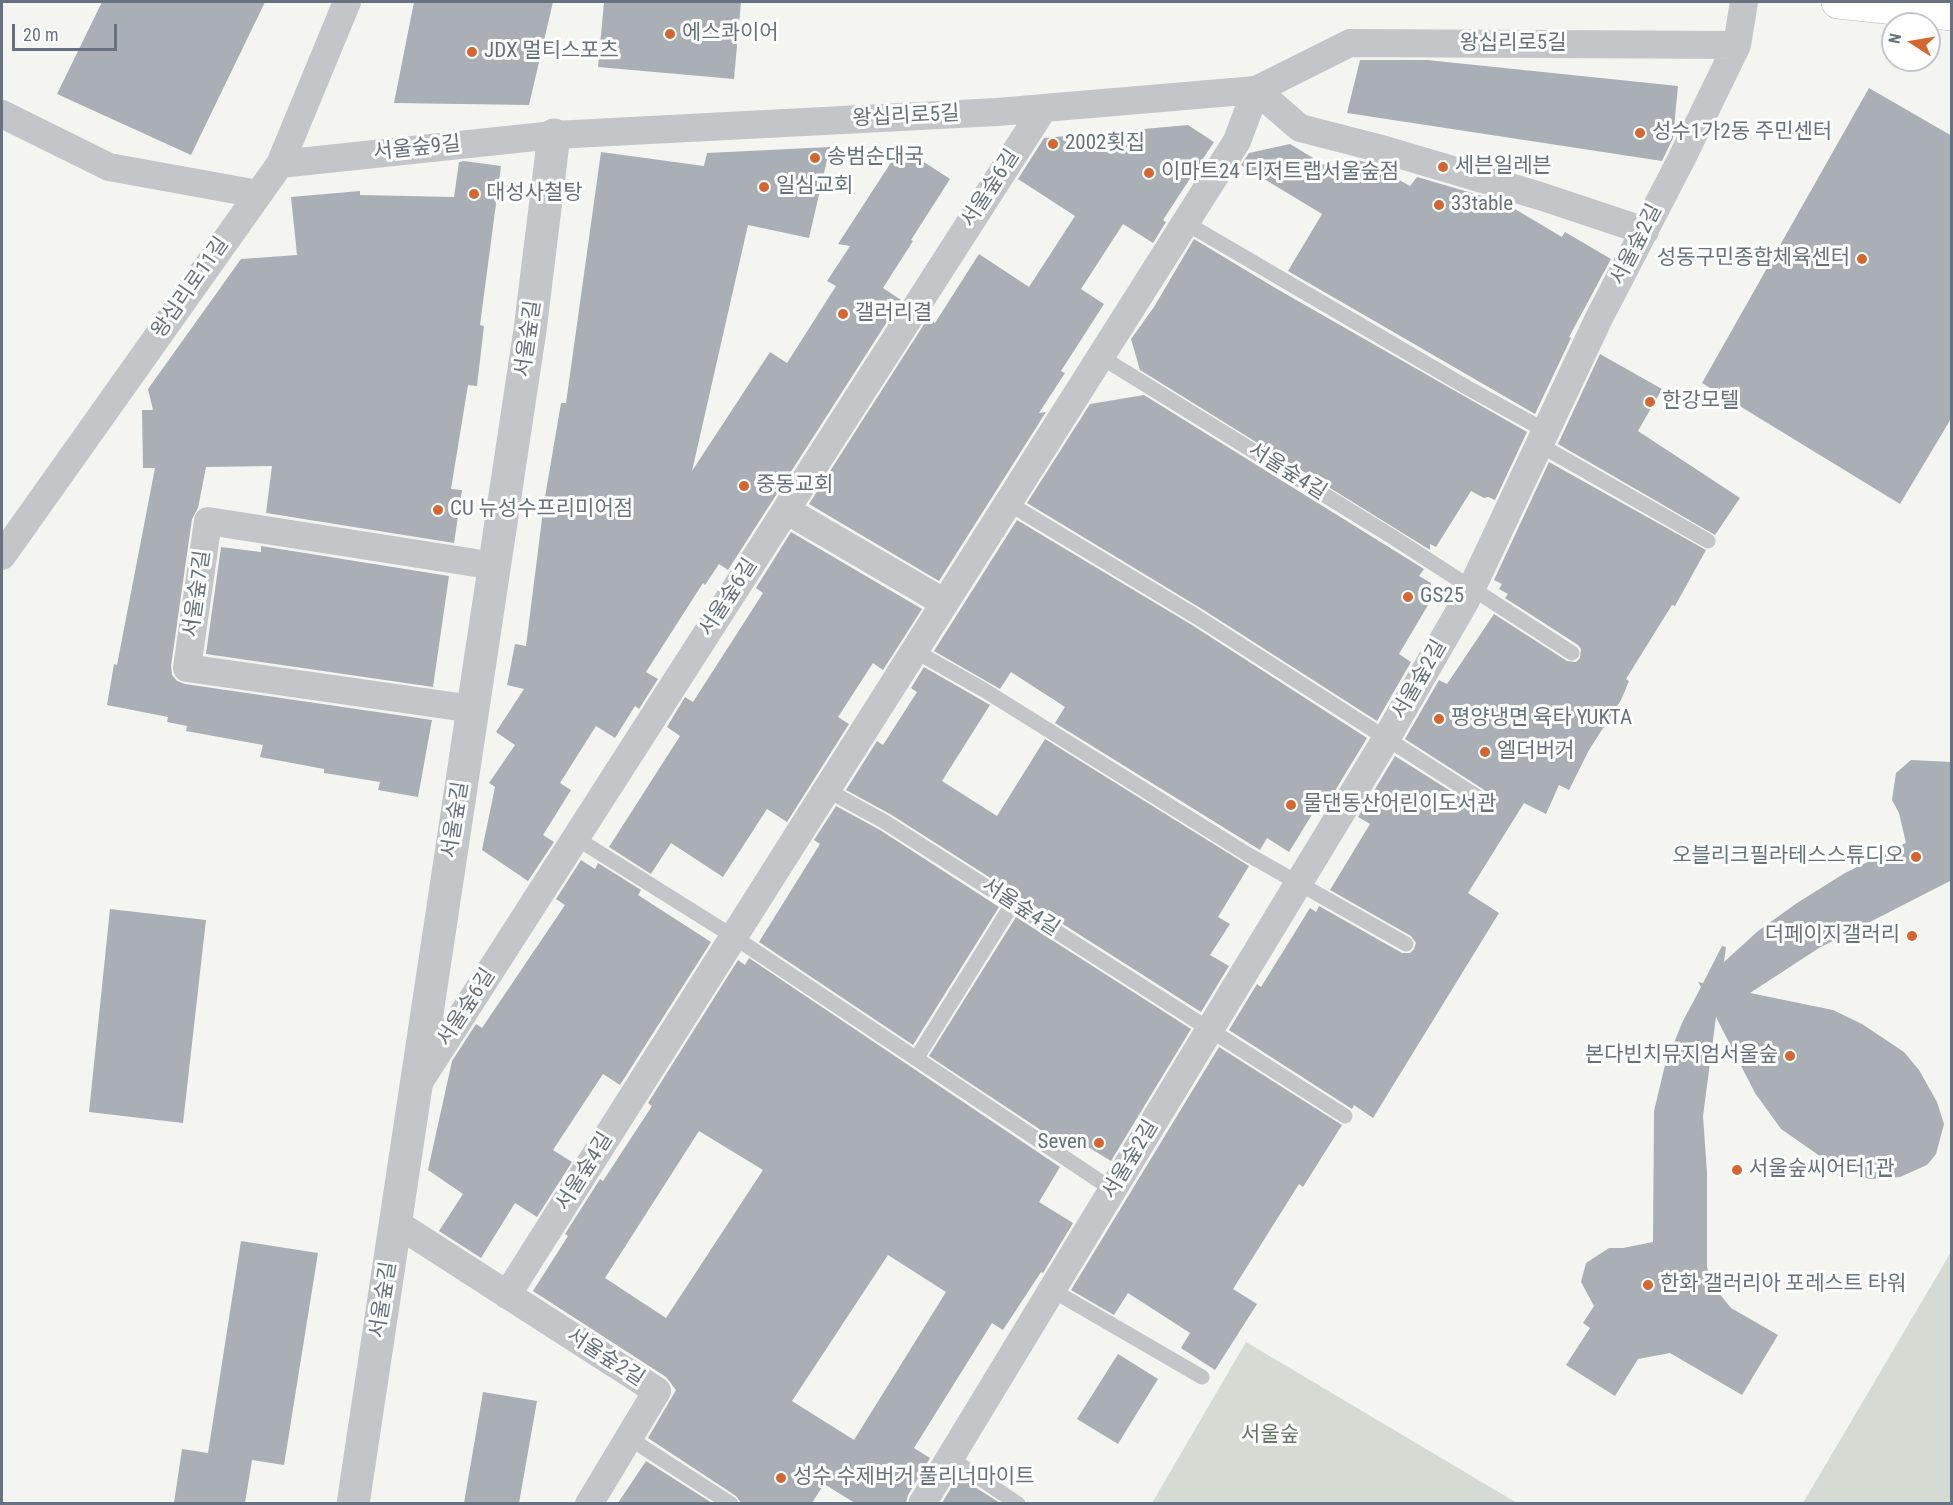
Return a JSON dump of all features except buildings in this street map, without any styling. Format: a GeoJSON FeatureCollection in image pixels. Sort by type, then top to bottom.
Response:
{"type":"FeatureCollection","features":[{"type":"Feature","properties":{"kind":"main road"},"geometry":{"type":"LineString","coordinates":[[1838,2],[1952,14]]}},
{"type":"Feature","properties":{"kind":"street","name":"왕십리로11길"},"geometry":{"type":"LineString","coordinates":[[2,556],[280,164],[347,2]]}},
{"type":"Feature","properties":{"kind":"street"},"geometry":{"type":"LineString","coordinates":[[1737,45],[1744,2]]}},
{"type":"Feature","properties":{"kind":"street","name":"왕십리로5길"},"geometry":{"type":"LineString","coordinates":[[554,135],[1043,109],[1256,90],[1350,43],[1737,45]]}},
{"type":"Feature","properties":{"kind":"street","name":"서울숲2길"},"geometry":{"type":"LineString","coordinates":[[922,1503],[1386,739],[1472,589],[1599,318],[1645,231],[1737,45]]}},
{"type":"Feature","properties":{"kind":"street"},"geometry":{"type":"LineString","coordinates":[[1256,90],[1300,128],[1378,148],[1540,196],[1645,231]]}},
{"type":"Feature","properties":{"kind":"street","name":"서울숲4길"},"geometry":{"type":"LineString","coordinates":[[507,1295],[1238,141],[1256,90]]}},
{"type":"Feature","properties":{"kind":"street","name":"서울숲6길"},"geometry":{"type":"LineString","coordinates":[[416,1088],[1043,109]]}},
{"type":"Feature","properties":{"kind":"street"},"geometry":{"type":"LineString","coordinates":[[2,114],[109,167],[258,194]]}},
{"type":"Feature","properties":{"kind":"street","name":"서울숲9길"},"geometry":{"type":"LineString","coordinates":[[280,164],[554,135]]}},
{"type":"Feature","properties":{"kind":"street","name":"서울숲길"},"geometry":{"type":"LineString","coordinates":[[353,1503],[531,330],[554,135]]}},
{"type":"Feature","properties":{"kind":"street"},"geometry":{"type":"LineString","coordinates":[[786,510],[945,603]]}},
{"type":"Feature","properties":{"kind":"street","name":"서울숲7길"},"geometry":{"type":"LineString","coordinates":[[473,710],[187,668],[208,521],[495,566]]}},
{"type":"Feature","properties":{"kind":"street"},"geometry":{"type":"LineString","coordinates":[[396,1222],[507,1295]]}},
{"type":"Feature","properties":{"kind":"street","name":"서울숲2길"},"geometry":{"type":"LineString","coordinates":[[507,1295],[657,1391],[589,1503]]}},
{"type":"Feature","properties":{"kind":"lane"},"geometry":{"type":"LineString","coordinates":[[1186,223],[1468,388],[1543,438],[1708,541]]}},
{"type":"Feature","properties":{"kind":"lane","name":"서울숲4길"},"geometry":{"type":"LineString","coordinates":[[1101,357],[1391,536],[1472,589]]}},
{"type":"Feature","properties":{"kind":"lane"},"geometry":{"type":"LineString","coordinates":[[1008,503],[1197,617],[1386,739]]}},
{"type":"Feature","properties":{"kind":"lane"},"geometry":{"type":"LineString","coordinates":[[1472,589],[1572,653]]}},
{"type":"Feature","properties":{"kind":"lane"},"geometry":{"type":"LineString","coordinates":[[915,651],[984,690],[1246,854],[1406,944]]}},
{"type":"Feature","properties":{"kind":"lane","name":"서울숲2길"},"geometry":{"type":"LineString","coordinates":[[1386,739],[1484,801]]}},
{"type":"Feature","properties":{"kind":"lane","name":"서울숲4길"},"geometry":{"type":"LineString","coordinates":[[827,790],[885,822],[1210,1030]]}},
{"type":"Feature","properties":{"kind":"lane"},"geometry":{"type":"LineString","coordinates":[[576,838],[734,937],[1113,1190]]}},
{"type":"Feature","properties":{"kind":"lane"},"geometry":{"type":"LineString","coordinates":[[916,1059],[1012,903]]}},
{"type":"Feature","properties":{"kind":"lane"},"geometry":{"type":"LineString","coordinates":[[1210,1030],[1345,1116]]}},
{"type":"Feature","properties":{"kind":"lane"},"geometry":{"type":"LineString","coordinates":[[1052,1290],[1202,1377]]}},
{"type":"Feature","properties":{"kind":"lane"},"geometry":{"type":"LineString","coordinates":[[628,1438],[731,1503]]}},
{"type":"Feature","properties":{"kind":"lane"},"geometry":{"type":"LineString","coordinates":[[950,1458],[1018,1503]]}},
{"type":"Feature","properties":{"kind":"green space"},"geometry":{"type":"Polygon","coordinates":[[[1951,1252],[1951,1503],[1803,1503],[1951,1252]]]}},
{"type":"Feature","properties":{"kind":"green space","name":"서울숲"},"geometry":{"type":"Polygon","coordinates":[[[1246,1342],[1517,1503],[1152,1503],[1246,1342]]]}},
{"type":"Feature","properties":{"kind":"place","name":"에스콰이어"},"geometry":{"type":"Point","coordinates":[670,34]}},
{"type":"Feature","properties":{"kind":"place","name":"JDX 멀티스포츠"},"geometry":{"type":"Point","coordinates":[472,52]}},
{"type":"Feature","properties":{"kind":"place","name":"성수1가2동 주민센터"},"geometry":{"type":"Point","coordinates":[1640,133]}},
{"type":"Feature","properties":{"kind":"place","name":"2002횟집"},"geometry":{"type":"Point","coordinates":[1053,144]}},
{"type":"Feature","properties":{"kind":"place","name":"송범순대국"},"geometry":{"type":"Point","coordinates":[815,158]}},
{"type":"Feature","properties":{"kind":"place","name":"세븐일레븐"},"geometry":{"type":"Point","coordinates":[1443,167]}},
{"type":"Feature","properties":{"kind":"place","name":"이마트24 디저트랩서울숲점"},"geometry":{"type":"Point","coordinates":[1149,173]}},
{"type":"Feature","properties":{"kind":"place","name":"일심교회"},"geometry":{"type":"Point","coordinates":[764,187]}},
{"type":"Feature","properties":{"kind":"place","name":"대성사철탕"},"geometry":{"type":"Point","coordinates":[474,194]}},
{"type":"Feature","properties":{"kind":"place","name":"33table"},"geometry":{"type":"Point","coordinates":[1439,205]}},
{"type":"Feature","properties":{"kind":"place","name":"성동구민종합체육센터"},"geometry":{"type":"Point","coordinates":[1862,259]}},
{"type":"Feature","properties":{"kind":"place","name":"갤러리결"},"geometry":{"type":"Point","coordinates":[843,314]}},
{"type":"Feature","properties":{"kind":"place","name":"한강모텔"},"geometry":{"type":"Point","coordinates":[1650,402]}},
{"type":"Feature","properties":{"kind":"place","name":"중동교회"},"geometry":{"type":"Point","coordinates":[744,486]}},
{"type":"Feature","properties":{"kind":"place","name":"CU 뉴성수프리미어점"},"geometry":{"type":"Point","coordinates":[438,510]}},
{"type":"Feature","properties":{"kind":"place","name":"GS25"},"geometry":{"type":"Point","coordinates":[1408,597]}},
{"type":"Feature","properties":{"kind":"place","name":"평양냉면 육타 YUKTA"},"geometry":{"type":"Point","coordinates":[1439,719]}},
{"type":"Feature","properties":{"kind":"place","name":"엘더버거"},"geometry":{"type":"Point","coordinates":[1485,752]}},
{"type":"Feature","properties":{"kind":"place","name":"물댄동산어린이도서관"},"geometry":{"type":"Point","coordinates":[1291,805]}},
{"type":"Feature","properties":{"kind":"place","name":"오블리크필라테스스튜디오"},"geometry":{"type":"Point","coordinates":[1916,857]}},
{"type":"Feature","properties":{"kind":"place","name":"더페이지갤러리"},"geometry":{"type":"Point","coordinates":[1912,936]}},
{"type":"Feature","properties":{"kind":"place","name":"본다빈치뮤지엄서울숲"},"geometry":{"type":"Point","coordinates":[1790,1056]}},
{"type":"Feature","properties":{"kind":"place","name":"Seven"},"geometry":{"type":"Point","coordinates":[1099,1143]}},
{"type":"Feature","properties":{"kind":"place","name":"서울숲씨어터1관"},"geometry":{"type":"Point","coordinates":[1737,1170]}},
{"type":"Feature","properties":{"kind":"place","name":"한화 갤러리아 포레스트 타워"},"geometry":{"type":"Point","coordinates":[1648,1285]}},
{"type":"Feature","properties":{"kind":"place","name":"성수 수제버거 풀리너마이트"},"geometry":{"type":"Point","coordinates":[781,1478]}}]}
